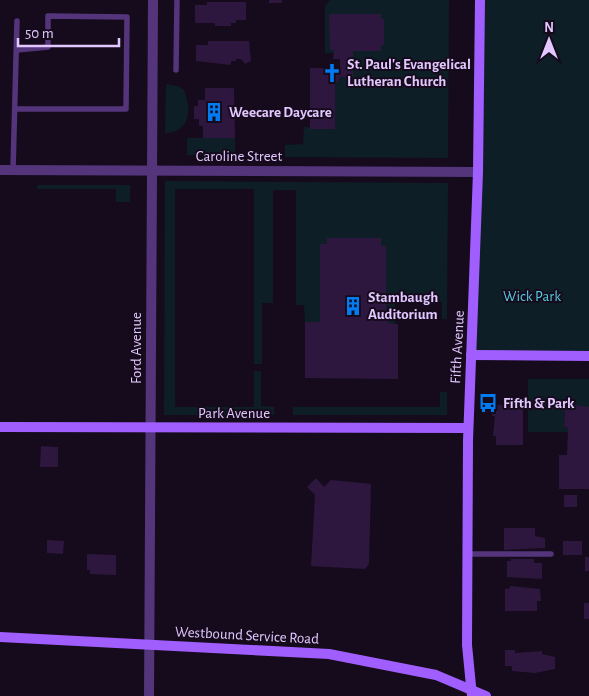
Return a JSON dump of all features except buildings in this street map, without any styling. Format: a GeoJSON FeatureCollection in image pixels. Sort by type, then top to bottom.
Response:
{"type":"FeatureCollection","features":[{"type":"Feature","properties":{"kind":"street","name":"Ford Avenue"},"geometry":{"type":"LineString","coordinates":[[149,696],[153,0]]}},
{"type":"Feature","properties":{"kind":"street","name":"Fifth Avenue"},"geometry":{"type":"LineString","coordinates":[[471,693],[467,644],[468,428],[478,172],[480,0]]}},
{"type":"Feature","properties":{"kind":"street","name":"Caroline Street"},"geometry":{"type":"LineString","coordinates":[[0,170],[478,172]]}},
{"type":"Feature","properties":{"kind":"street"},"geometry":{"type":"LineString","coordinates":[[472,355],[589,356]]}},
{"type":"Feature","properties":{"kind":"street","name":"Park Avenue"},"geometry":{"type":"LineString","coordinates":[[0,427],[468,428]]}},
{"type":"Feature","properties":{"kind":"street","name":"Westbound Service Road"},"geometry":{"type":"LineString","coordinates":[[0,636],[255,649],[355,658],[436,675],[471,693],[486,696]]}},
{"type":"Feature","properties":{"kind":"lane"},"geometry":{"type":"LineString","coordinates":[[176,70],[177,0]]}},
{"type":"Feature","properties":{"kind":"lane"},"geometry":{"type":"LineString","coordinates":[[16,109],[126,109],[127,17],[48,16],[48,48],[17,50]]}},
{"type":"Feature","properties":{"kind":"lane"},"geometry":{"type":"LineString","coordinates":[[13,170],[17,21]]}},
{"type":"Feature","properties":{"kind":"lane"},"geometry":{"type":"LineString","coordinates":[[467,554],[552,554]]}},
{"type":"Feature","properties":{"kind":"green space"},"geometry":{"type":"Polygon","coordinates":[[[330,0],[449,0],[448,158],[285,157],[285,145],[303,144],[304,127],[335,129],[335,82],[338,82],[340,77],[353,77],[353,51],[381,51],[381,45],[384,45],[384,19],[381,19],[381,14],[330,14],[330,50],[334,50],[334,53],[325,53],[325,6],[330,0]]]}},
{"type":"Feature","properties":{"kind":"green space","name":"Wick Park"},"geometry":{"type":"Polygon","coordinates":[[[480,0],[589,0],[589,356],[471,355],[480,0]]]}},
{"type":"Feature","properties":{"kind":"green space"},"geometry":{"type":"Polygon","coordinates":[[[166,84],[178,86],[184,90],[187,97],[188,112],[187,119],[180,129],[165,133],[166,84]]]}},
{"type":"Feature","properties":{"kind":"green space"},"geometry":{"type":"Polygon","coordinates":[[[187,138],[235,138],[235,155],[187,155],[187,138]]]}},
{"type":"Feature","properties":{"kind":"green space"},"geometry":{"type":"Polygon","coordinates":[[[165,181],[448,183],[447,319],[442,319],[442,302],[395,302],[395,324],[390,324],[386,318],[386,247],[320,244],[320,322],[305,322],[304,305],[296,305],[296,190],[273,190],[273,303],[262,303],[262,364],[254,364],[254,189],[175,189],[175,407],[254,407],[254,371],[261,371],[261,406],[274,407],[274,415],[164,415],[165,181]]]}},
{"type":"Feature","properties":{"kind":"green space"},"geometry":{"type":"Polygon","coordinates":[[[37,185],[130,185],[130,202],[116,202],[116,189],[37,189],[37,185]]]}},
{"type":"Feature","properties":{"kind":"green space"},"geometry":{"type":"Polygon","coordinates":[[[528,379],[589,379],[589,407],[565,407],[564,427],[568,428],[568,432],[528,432],[528,379]]]}},
{"type":"Feature","properties":{"kind":"green space"},"geometry":{"type":"Polygon","coordinates":[[[440,392],[447,392],[447,415],[293,415],[293,407],[440,407],[440,392]]]}},
{"type":"Feature","properties":{"kind":"place","name":"St. Paul's Evangelical Lutheran Church"},"geometry":{"type":"Point","coordinates":[332,73]}},
{"type":"Feature","properties":{"kind":"place","name":"Weecare Daycare"},"geometry":{"type":"Point","coordinates":[214,112]}},
{"type":"Feature","properties":{"kind":"place","name":"Stambaugh Auditorium"},"geometry":{"type":"Point","coordinates":[353,306]}},
{"type":"Feature","properties":{"kind":"place","name":"Fifth & Park"},"geometry":{"type":"Point","coordinates":[488,403]}}]}
